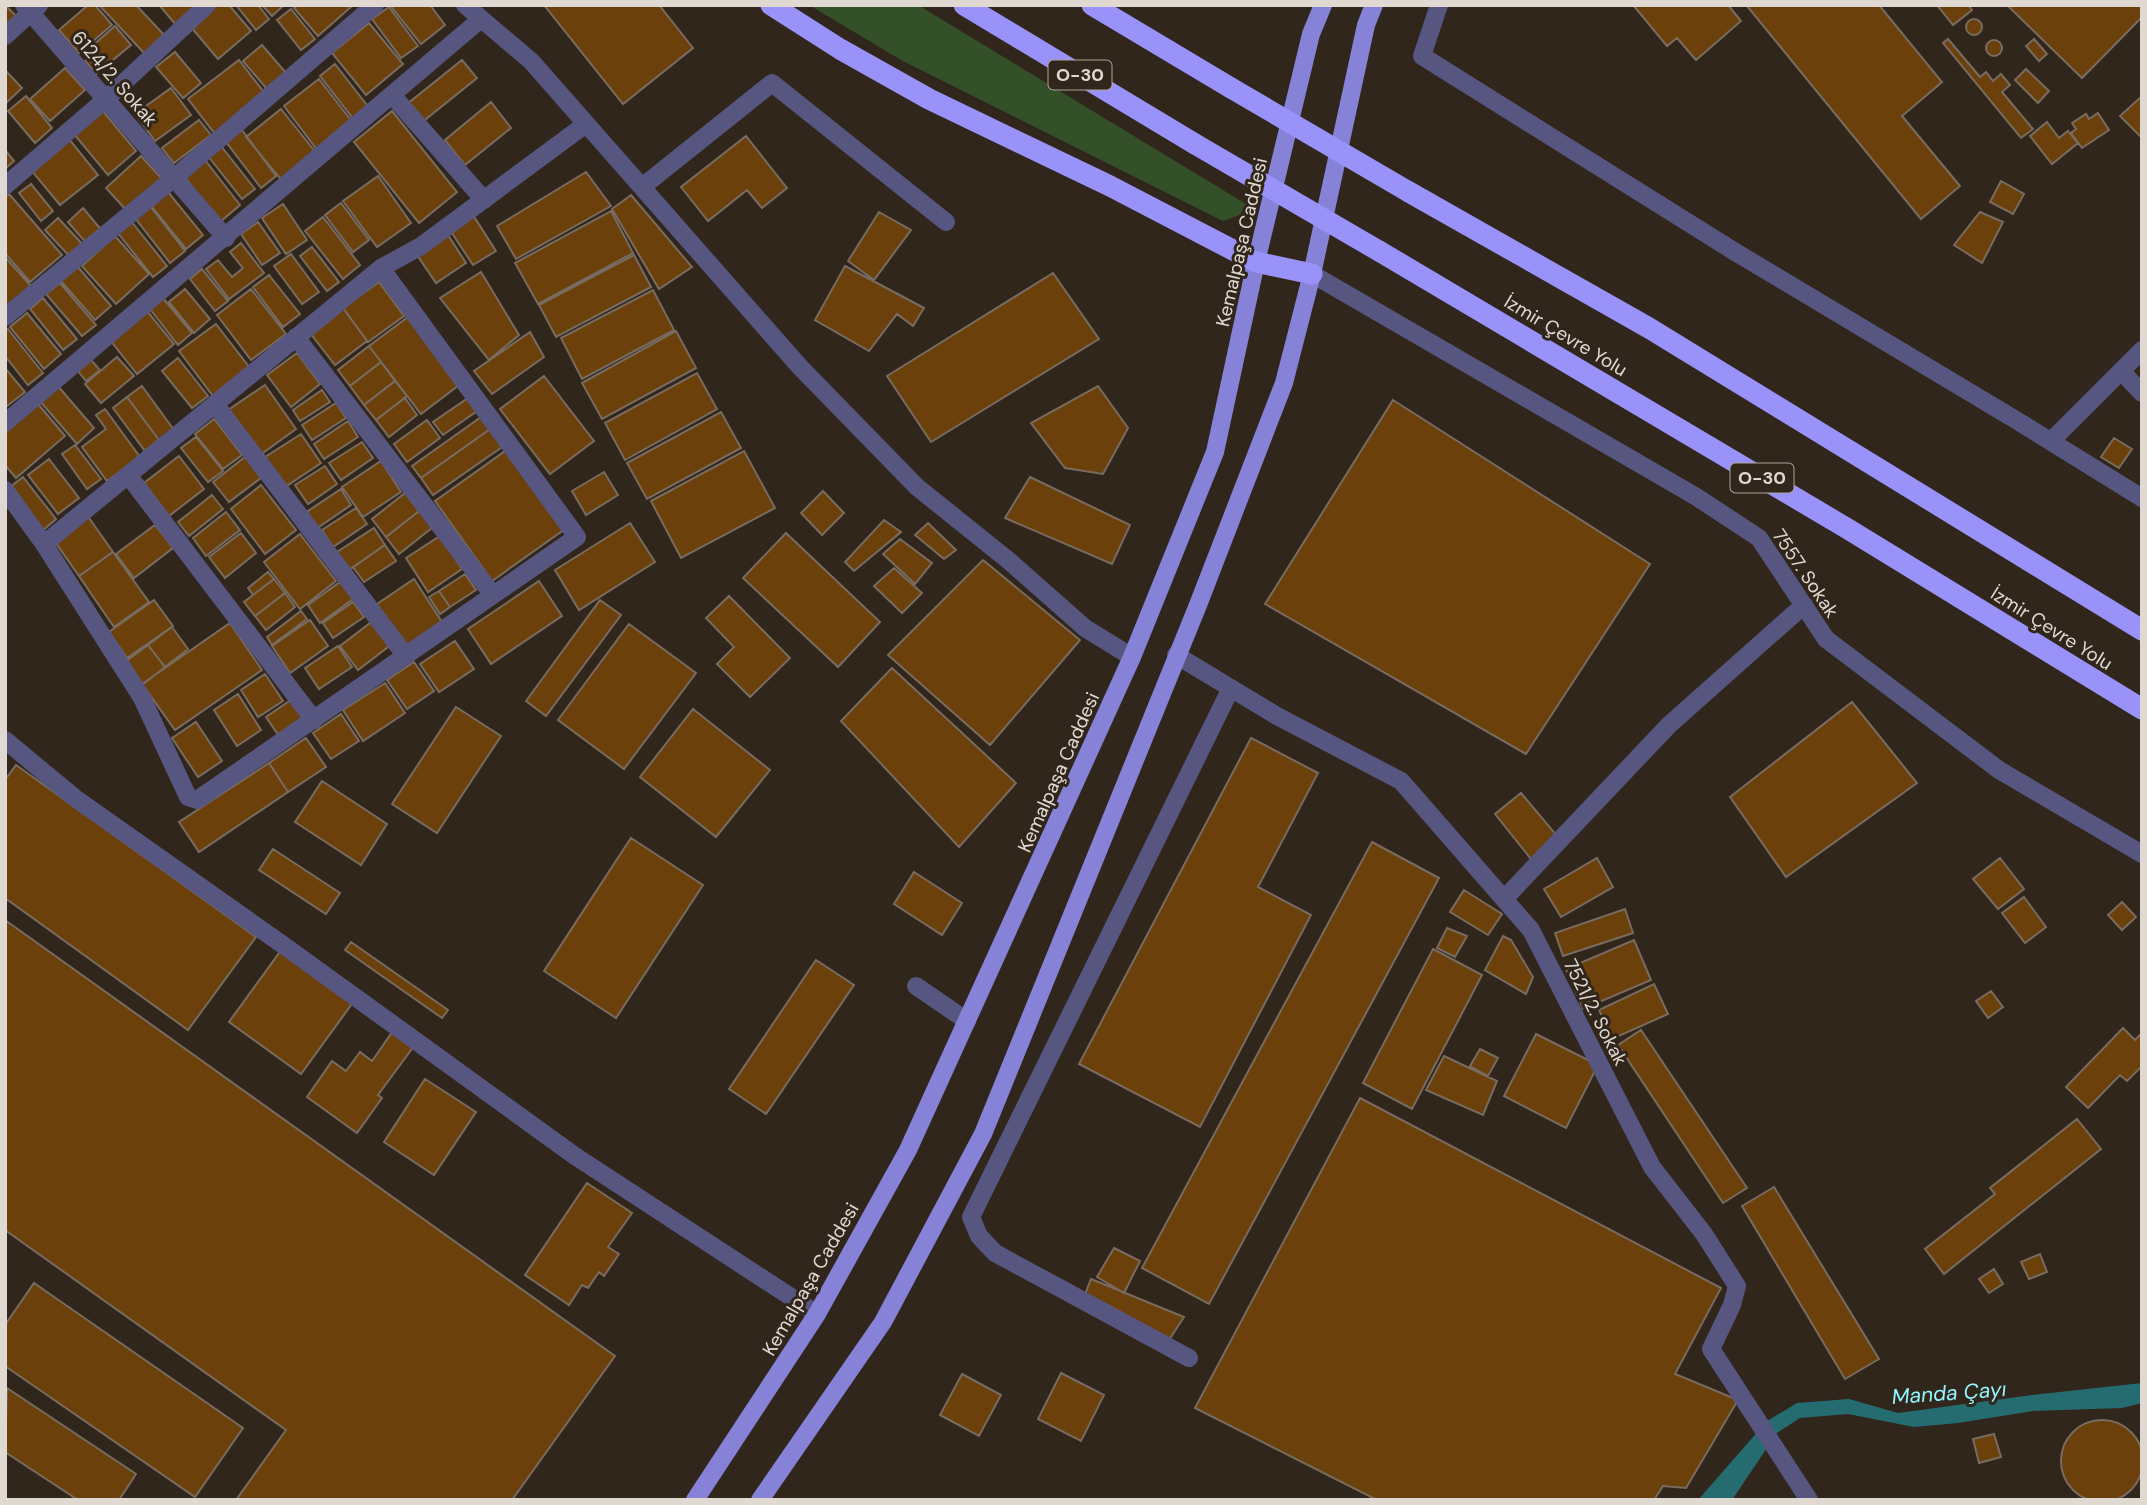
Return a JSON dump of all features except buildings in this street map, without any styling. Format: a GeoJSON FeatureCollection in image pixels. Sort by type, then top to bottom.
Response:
{"type":"FeatureCollection","features":[{"type":"Feature","properties":{"kind":"highway"},"geometry":{"type":"LineString","coordinates":[[771,5],[840,49],[929,99],[1110,186],[1256,262],[1312,274]]}},
{"type":"Feature","properties":{"kind":"highway","name":"İzmir Çevre Yolu"},"geometry":{"type":"LineString","coordinates":[[964,5],[1848,529],[2142,709]]}},
{"type":"Feature","properties":{"kind":"highway"},"geometry":{"type":"LineString","coordinates":[[1092,5],[1409,192],[1649,328],[2142,630]]}},
{"type":"Feature","properties":{"kind":"main road","name":"Kemalpaşa Caddesi"},"geometry":{"type":"LineString","coordinates":[[695,1500],[817,1314],[908,1150],[1132,657],[1215,452],[1256,262],[1311,34],[1323,5]]}},
{"type":"Feature","properties":{"kind":"main road"},"geometry":{"type":"LineString","coordinates":[[760,1500],[883,1322],[984,1134],[1198,605],[1284,383],[1312,274],[1366,25],[1374,5]]}},
{"type":"Feature","properties":{"kind":"street"},"geometry":{"type":"LineString","coordinates":[[5,187],[106,99],[207,5]]}},
{"type":"Feature","properties":{"kind":"street"},"geometry":{"type":"LineString","coordinates":[[5,317],[174,178],[375,5]]}},
{"type":"Feature","properties":{"kind":"street"},"geometry":{"type":"LineString","coordinates":[[465,5],[531,61],[800,367],[917,486],[1008,560],[1085,628],[1132,657]]}},
{"type":"Feature","properties":{"kind":"street"},"geometry":{"type":"LineString","coordinates":[[1440,5],[1422,56],[1743,257],[2142,498]]}},
{"type":"Feature","properties":{"kind":"street"},"geometry":{"type":"LineString","coordinates":[[5,36],[32,8]]}},
{"type":"Feature","properties":{"kind":"street","name":"6124/2. Sokak"},"geometry":{"type":"LineString","coordinates":[[32,8],[106,99],[226,238]]}},
{"type":"Feature","properties":{"kind":"street"},"geometry":{"type":"LineString","coordinates":[[5,423],[481,19]]}},
{"type":"Feature","properties":{"kind":"street"},"geometry":{"type":"LineString","coordinates":[[642,187],[772,83],[946,222]]}},
{"type":"Feature","properties":{"kind":"street"},"geometry":{"type":"LineString","coordinates":[[392,95],[484,200]]}},
{"type":"Feature","properties":{"kind":"street"},"geometry":{"type":"LineString","coordinates":[[44,544],[381,268],[421,246],[586,124]]}},
{"type":"Feature","properties":{"kind":"street"},"geometry":{"type":"LineString","coordinates":[[5,491],[44,544],[142,698],[188,797],[197,800],[576,537],[381,268]]}},
{"type":"Feature","properties":{"kind":"street","name":"7557. Sokak"},"geometry":{"type":"LineString","coordinates":[[1312,274],[1695,496],[1759,538],[1826,639],[1999,770],[2142,854]]}},
{"type":"Feature","properties":{"kind":"street"},"geometry":{"type":"LineString","coordinates":[[296,337],[493,595]]}},
{"type":"Feature","properties":{"kind":"street"},"geometry":{"type":"LineString","coordinates":[[2051,441],[2142,351]]}},
{"type":"Feature","properties":{"kind":"street"},"geometry":{"type":"LineString","coordinates":[[2121,371],[2142,393]]}},
{"type":"Feature","properties":{"kind":"street"},"geometry":{"type":"LineString","coordinates":[[215,404],[406,656]]}},
{"type":"Feature","properties":{"kind":"street"},"geometry":{"type":"LineString","coordinates":[[128,475],[314,720]]}},
{"type":"Feature","properties":{"kind":"street"},"geometry":{"type":"LineString","coordinates":[[1504,899],[1669,726],[1804,605]]}},
{"type":"Feature","properties":{"kind":"street","name":"7521/2. Sokak"},"geometry":{"type":"LineString","coordinates":[[1176,655],[1277,716],[1401,781],[1531,930],[1652,1167],[1704,1234],[1737,1286],[1732,1305],[1711,1349],[1809,1500]]}},
{"type":"Feature","properties":{"kind":"street"},"geometry":{"type":"LineString","coordinates":[[1189,1358],[995,1253],[979,1237],[971,1217],[1231,688]]}},
{"type":"Feature","properties":{"kind":"street"},"geometry":{"type":"LineString","coordinates":[[6,742],[75,798],[575,1156],[817,1314]]}},
{"type":"Feature","properties":{"kind":"street"},"geometry":{"type":"LineString","coordinates":[[916,986],[967,1021]]}},
{"type":"Feature","properties":{"kind":"green space"},"geometry":{"type":"Polygon","coordinates":[[[809,5],[918,5],[1246,204],[1240,215],[1223,221],[901,60],[809,5]]]}},
{"type":"Feature","properties":{"kind":"water"},"geometry":{"type":"Polygon","coordinates":[[[2142,1383],[2142,1403],[2122,1408],[2033,1411],[1914,1427],[1848,1414],[1800,1418],[1777,1433],[1732,1500],[1698,1500],[1767,1421],[1797,1403],[1849,1399],[1898,1413],[2142,1383]]]}},
{"type":"Feature","properties":{"kind":"water label","name":"Manda Çayı"},"geometry":{"type":"Point","coordinates":[1949,1393]}}]}
